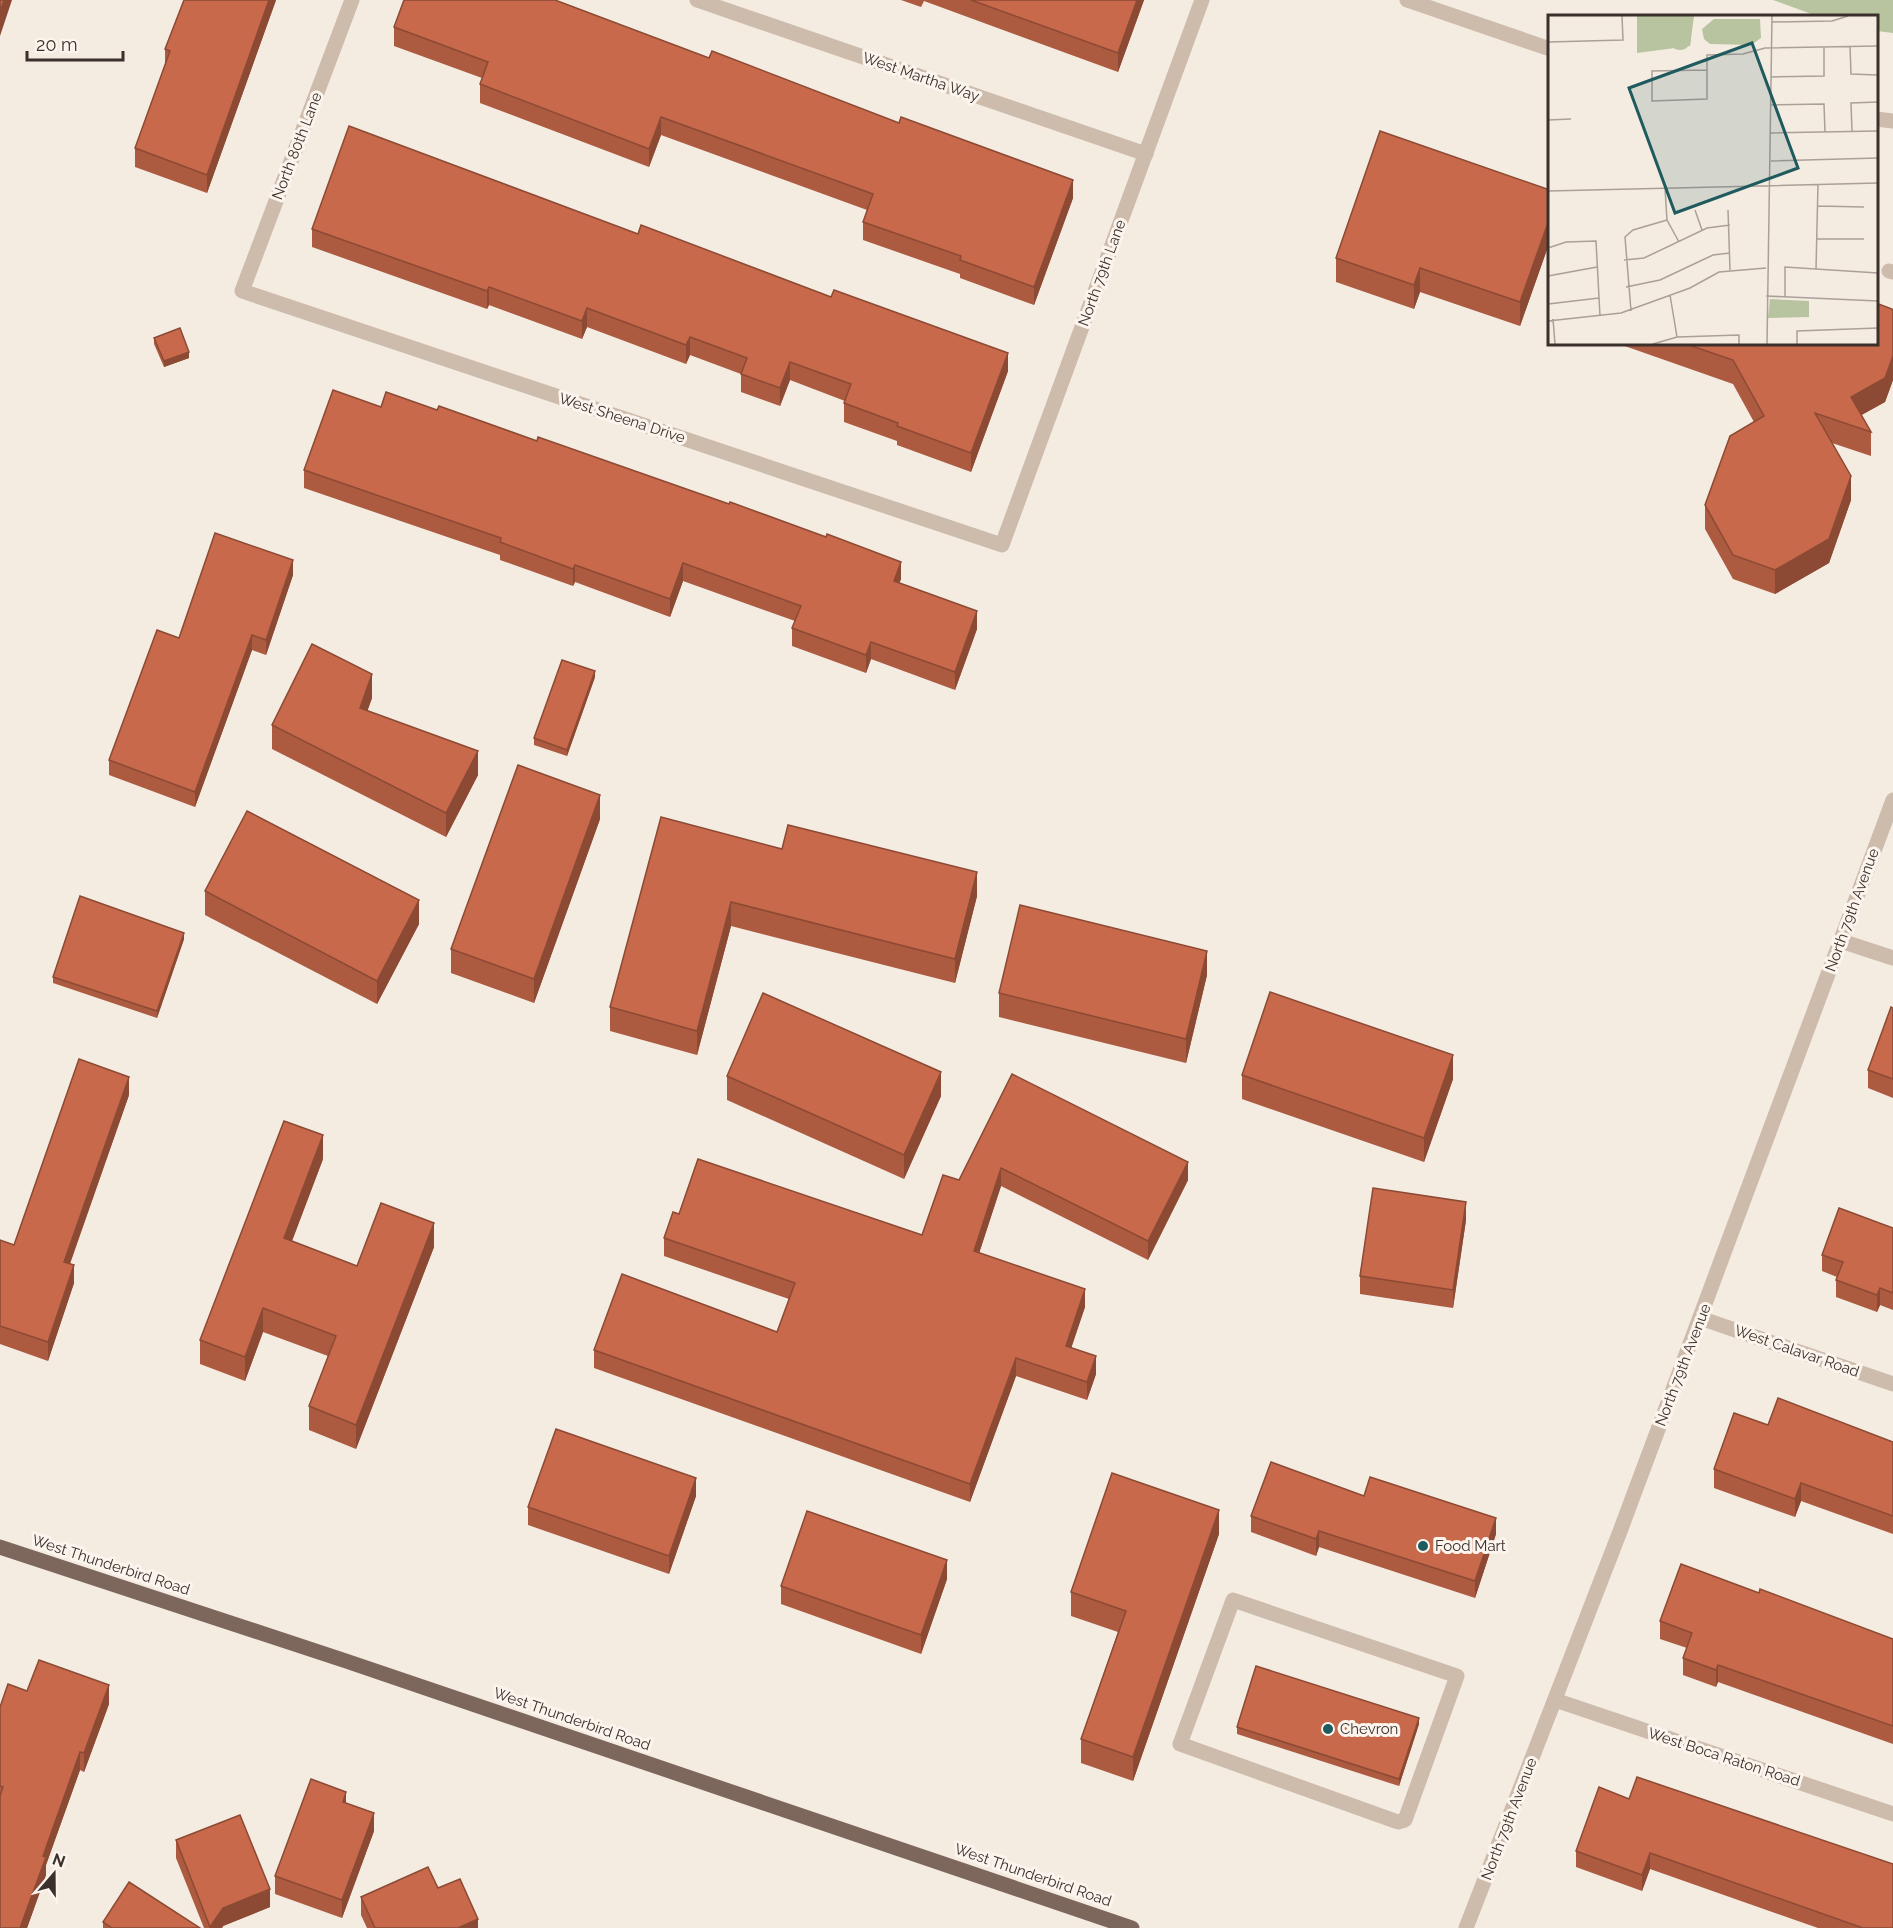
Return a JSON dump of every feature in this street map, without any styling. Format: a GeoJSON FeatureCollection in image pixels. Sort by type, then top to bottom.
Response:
{"type":"FeatureCollection","features":[{"type":"Feature","properties":{"kind":"main road","name":"West Thunderbird Road"},"geometry":{"type":"LineString","coordinates":[[0,1547],[346,1661],[1132,1928]]}},
{"type":"Feature","properties":{"kind":"street","name":"North 80th Lane"},"geometry":{"type":"LineString","coordinates":[[242,291],[352,0]]}},
{"type":"Feature","properties":{"kind":"street","name":"West Martha Way"},"geometry":{"type":"LineString","coordinates":[[697,0],[1146,154]]}},
{"type":"Feature","properties":{"kind":"street","name":"North 79th Lane"},"geometry":{"type":"LineString","coordinates":[[1002,545],[1202,0]]}},
{"type":"Feature","properties":{"kind":"street"},"geometry":{"type":"LineString","coordinates":[[1407,0],[1548,47]]}},
{"type":"Feature","properties":{"kind":"street"},"geometry":{"type":"LineString","coordinates":[[1878,119],[1893,121]]}},
{"type":"Feature","properties":{"kind":"street","name":"West Sheena Drive"},"geometry":{"type":"LineString","coordinates":[[242,291],[1002,545]]}},
{"type":"Feature","properties":{"kind":"street","name":"North 79th Avenue"},"geometry":{"type":"LineString","coordinates":[[1466,1928],[1700,1318],[1893,800]]}},
{"type":"Feature","properties":{"kind":"street"},"geometry":{"type":"LineString","coordinates":[[1841,941],[1893,958]]}},
{"type":"Feature","properties":{"kind":"street","name":"West Calavar Road"},"geometry":{"type":"LineString","coordinates":[[1700,1318],[1893,1384]]}},
{"type":"Feature","properties":{"kind":"street"},"geometry":{"type":"LineString","coordinates":[[1233,1600],[1457,1676],[1409,1814],[1405,1820],[1398,1822],[1180,1744],[1233,1600]]}},
{"type":"Feature","properties":{"kind":"street","name":"West Boca Raton Road"},"geometry":{"type":"LineString","coordinates":[[1555,1700],[1893,1814]]}},
{"type":"Feature","properties":{"kind":"green space"},"geometry":{"type":"Polygon","coordinates":[[[1773,0],[1893,0],[1893,33],[1878,31],[1878,15],[1814,15],[1773,0]]]}},
{"type":"Feature","properties":{"kind":"building"},"geometry":{"type":"Polygon","coordinates":[[[0,0],[4,0],[0,12],[0,0]]]}},
{"type":"Feature","properties":{"kind":"building"},"geometry":{"type":"Polygon","coordinates":[[[184,0],[269,0],[207,175],[135,148],[170,51],[165,49],[184,0]]]}},
{"type":"Feature","properties":{"kind":"building"},"geometry":{"type":"Polygon","coordinates":[[[404,0],[555,0],[709,58],[712,51],[899,123],[901,117],[1073,180],[1034,287],[960,260],[961,256],[863,222],[873,194],[661,117],[649,149],[480,84],[488,62],[394,27],[404,0]]]}},
{"type":"Feature","properties":{"kind":"building"},"geometry":{"type":"Polygon","coordinates":[[[971,0],[1137,0],[1118,53],[971,0]]]}},
{"type":"Feature","properties":{"kind":"building"},"geometry":{"type":"Polygon","coordinates":[[[349,126],[638,234],[641,225],[831,297],[834,290],[1008,353],[971,453],[897,426],[898,423],[844,403],[851,384],[790,362],[780,388],[741,374],[747,358],[690,337],[686,345],[587,308],[582,321],[489,287],[487,291],[312,229],[349,126]]]}},
{"type":"Feature","properties":{"kind":"building"},"geometry":{"type":"Polygon","coordinates":[[[1380,131],[1548,189],[1548,223],[1520,302],[1420,268],[1414,285],[1336,258],[1380,131]]]}},
{"type":"Feature","properties":{"kind":"building"},"geometry":{"type":"Polygon","coordinates":[[[1878,304],[1893,311],[1893,356],[1885,378],[1851,397],[1871,432],[1815,413],[1851,476],[1829,539],[1775,570],[1733,555],[1705,505],[1730,436],[1764,416],[1733,360],[1689,345],[1878,345],[1878,304]]]}},
{"type":"Feature","properties":{"kind":"building"},"geometry":{"type":"Polygon","coordinates":[[[180,328],[189,352],[164,361],[154,338],[180,328]]]}},
{"type":"Feature","properties":{"kind":"building"},"geometry":{"type":"Polygon","coordinates":[[[333,390],[381,407],[386,392],[437,410],[439,406],[537,441],[538,437],[826,537],[827,534],[901,562],[894,581],[977,611],[955,672],[871,642],[866,655],[792,628],[801,606],[683,563],[670,599],[575,565],[573,569],[500,542],[501,538],[304,470],[333,390]]]}},
{"type":"Feature","properties":{"kind":"building"},"geometry":{"type":"Polygon","coordinates":[[[215,533],[293,560],[266,640],[252,635],[195,792],[109,760],[157,630],[179,638],[215,533]]]}},
{"type":"Feature","properties":{"kind":"building"},"geometry":{"type":"Polygon","coordinates":[[[312,644],[372,674],[360,708],[478,751],[446,813],[272,725],[312,644]]]}},
{"type":"Feature","properties":{"kind":"building"},"geometry":{"type":"Polygon","coordinates":[[[562,660],[595,671],[567,750],[534,738],[562,660]]]}},
{"type":"Feature","properties":{"kind":"building"},"geometry":{"type":"Polygon","coordinates":[[[518,765],[600,795],[534,979],[451,949],[518,765]]]}},
{"type":"Feature","properties":{"kind":"building"},"geometry":{"type":"Polygon","coordinates":[[[247,811],[419,900],[377,981],[205,891],[247,811]]]}},
{"type":"Feature","properties":{"kind":"building"},"geometry":{"type":"Polygon","coordinates":[[[661,817],[782,849],[788,825],[977,872],[955,959],[731,902],[697,1031],[610,1007],[661,817]]]}},
{"type":"Feature","properties":{"kind":"building"},"geometry":{"type":"Polygon","coordinates":[[[80,896],[184,933],[157,1011],[53,977],[80,896]]]}},
{"type":"Feature","properties":{"kind":"building"},"geometry":{"type":"Polygon","coordinates":[[[1020,905],[1207,951],[1186,1039],[999,993],[1020,905]]]}},
{"type":"Feature","properties":{"kind":"building"},"geometry":{"type":"Polygon","coordinates":[[[1270,992],[1453,1055],[1424,1138],[1242,1075],[1270,992]]]}},
{"type":"Feature","properties":{"kind":"building"},"geometry":{"type":"Polygon","coordinates":[[[763,993],[941,1072],[904,1155],[727,1076],[763,993]]]}},
{"type":"Feature","properties":{"kind":"building"},"geometry":{"type":"Polygon","coordinates":[[[1891,1007],[1893,1008],[1893,1079],[1868,1070],[1891,1007]]]}},
{"type":"Feature","properties":{"kind":"building"},"geometry":{"type":"Polygon","coordinates":[[[79,1059],[129,1077],[64,1262],[74,1265],[48,1342],[0,1326],[0,1240],[14,1245],[79,1059]]]}},
{"type":"Feature","properties":{"kind":"building"},"geometry":{"type":"Polygon","coordinates":[[[1012,1074],[1188,1162],[1148,1241],[1001,1168],[974,1251],[1085,1289],[1066,1346],[1096,1356],[1087,1382],[1016,1358],[970,1484],[594,1350],[622,1274],[777,1332],[795,1283],[664,1238],[673,1212],[679,1214],[698,1159],[922,1235],[943,1175],[959,1180],[1012,1074]]]}},
{"type":"Feature","properties":{"kind":"building"},"geometry":{"type":"Polygon","coordinates":[[[284,1121],[323,1135],[284,1238],[357,1266],[381,1203],[434,1223],[356,1425],[309,1406],[336,1336],[263,1308],[245,1357],[200,1340],[284,1121]]]}},
{"type":"Feature","properties":{"kind":"building"},"geometry":{"type":"Polygon","coordinates":[[[1373,1188],[1466,1202],[1453,1290],[1360,1276],[1373,1188]]]}},
{"type":"Feature","properties":{"kind":"building"},"geometry":{"type":"Polygon","coordinates":[[[1839,1208],[1893,1228],[1893,1293],[1880,1288],[1877,1295],[1836,1280],[1843,1262],[1822,1255],[1839,1208]]]}},
{"type":"Feature","properties":{"kind":"building"},"geometry":{"type":"Polygon","coordinates":[[[1778,1398],[1893,1442],[1893,1516],[1801,1483],[1795,1499],[1714,1469],[1734,1413],[1768,1425],[1778,1398]]]}},
{"type":"Feature","properties":{"kind":"building"},"geometry":{"type":"Polygon","coordinates":[[[556,1429],[696,1478],[669,1556],[528,1507],[556,1429]]]}},
{"type":"Feature","properties":{"kind":"building"},"geometry":{"type":"Polygon","coordinates":[[[1271,1462],[1364,1496],[1370,1477],[1496,1518],[1475,1581],[1319,1531],[1316,1539],[1251,1516],[1271,1462]]]}},
{"type":"Feature","properties":{"kind":"building"},"geometry":{"type":"Polygon","coordinates":[[[1112,1473],[1219,1510],[1133,1757],[1081,1739],[1126,1611],[1071,1592],[1112,1473]]]}},
{"type":"Feature","properties":{"kind":"building"},"geometry":{"type":"Polygon","coordinates":[[[807,1511],[947,1560],[921,1635],[781,1586],[807,1511]]]}},
{"type":"Feature","properties":{"kind":"building"},"geometry":{"type":"Polygon","coordinates":[[[1681,1564],[1759,1593],[1760,1589],[1893,1639],[1893,1726],[1718,1665],[1716,1670],[1683,1658],[1692,1633],[1660,1621],[1681,1564]]]}},
{"type":"Feature","properties":{"kind":"building"},"geometry":{"type":"Polygon","coordinates":[[[39,1660],[109,1685],[84,1753],[80,1752],[20,1928],[0,1928],[0,1796],[3,1787],[0,1786],[0,1707],[8,1684],[27,1691],[39,1660]]]}},
{"type":"Feature","properties":{"kind":"building","name":"Chevron"},"geometry":{"type":"Polygon","coordinates":[[[1256,1666],[1419,1718],[1399,1779],[1237,1727],[1256,1666]]]}},
{"type":"Feature","properties":{"kind":"building"},"geometry":{"type":"Polygon","coordinates":[[[1637,1777],[1893,1864],[1893,1928],[1863,1928],[1650,1853],[1642,1875],[1576,1851],[1599,1787],[1629,1799],[1637,1777]]]}},
{"type":"Feature","properties":{"kind":"building"},"geometry":{"type":"Polygon","coordinates":[[[311,1779],[346,1792],[343,1802],[374,1813],[342,1900],[275,1876],[311,1779]]]}},
{"type":"Feature","properties":{"kind":"building"},"geometry":{"type":"Polygon","coordinates":[[[240,1815],[270,1889],[223,1908],[210,1927],[176,1840],[240,1815]]]}},
{"type":"Feature","properties":{"kind":"building"},"geometry":{"type":"Polygon","coordinates":[[[428,1867],[438,1888],[460,1879],[478,1919],[458,1928],[375,1928],[361,1897],[428,1867]]]}},
{"type":"Feature","properties":{"kind":"building"},"geometry":{"type":"Polygon","coordinates":[[[129,1882],[200,1928],[112,1928],[103,1922],[129,1882]]]}},
{"type":"Feature","properties":{"kind":"place","name":"Food Mart"},"geometry":{"type":"Point","coordinates":[1423,1546]}},
{"type":"Feature","properties":{"kind":"place","name":"Chevron"},"geometry":{"type":"Point","coordinates":[1328,1729]}}]}
